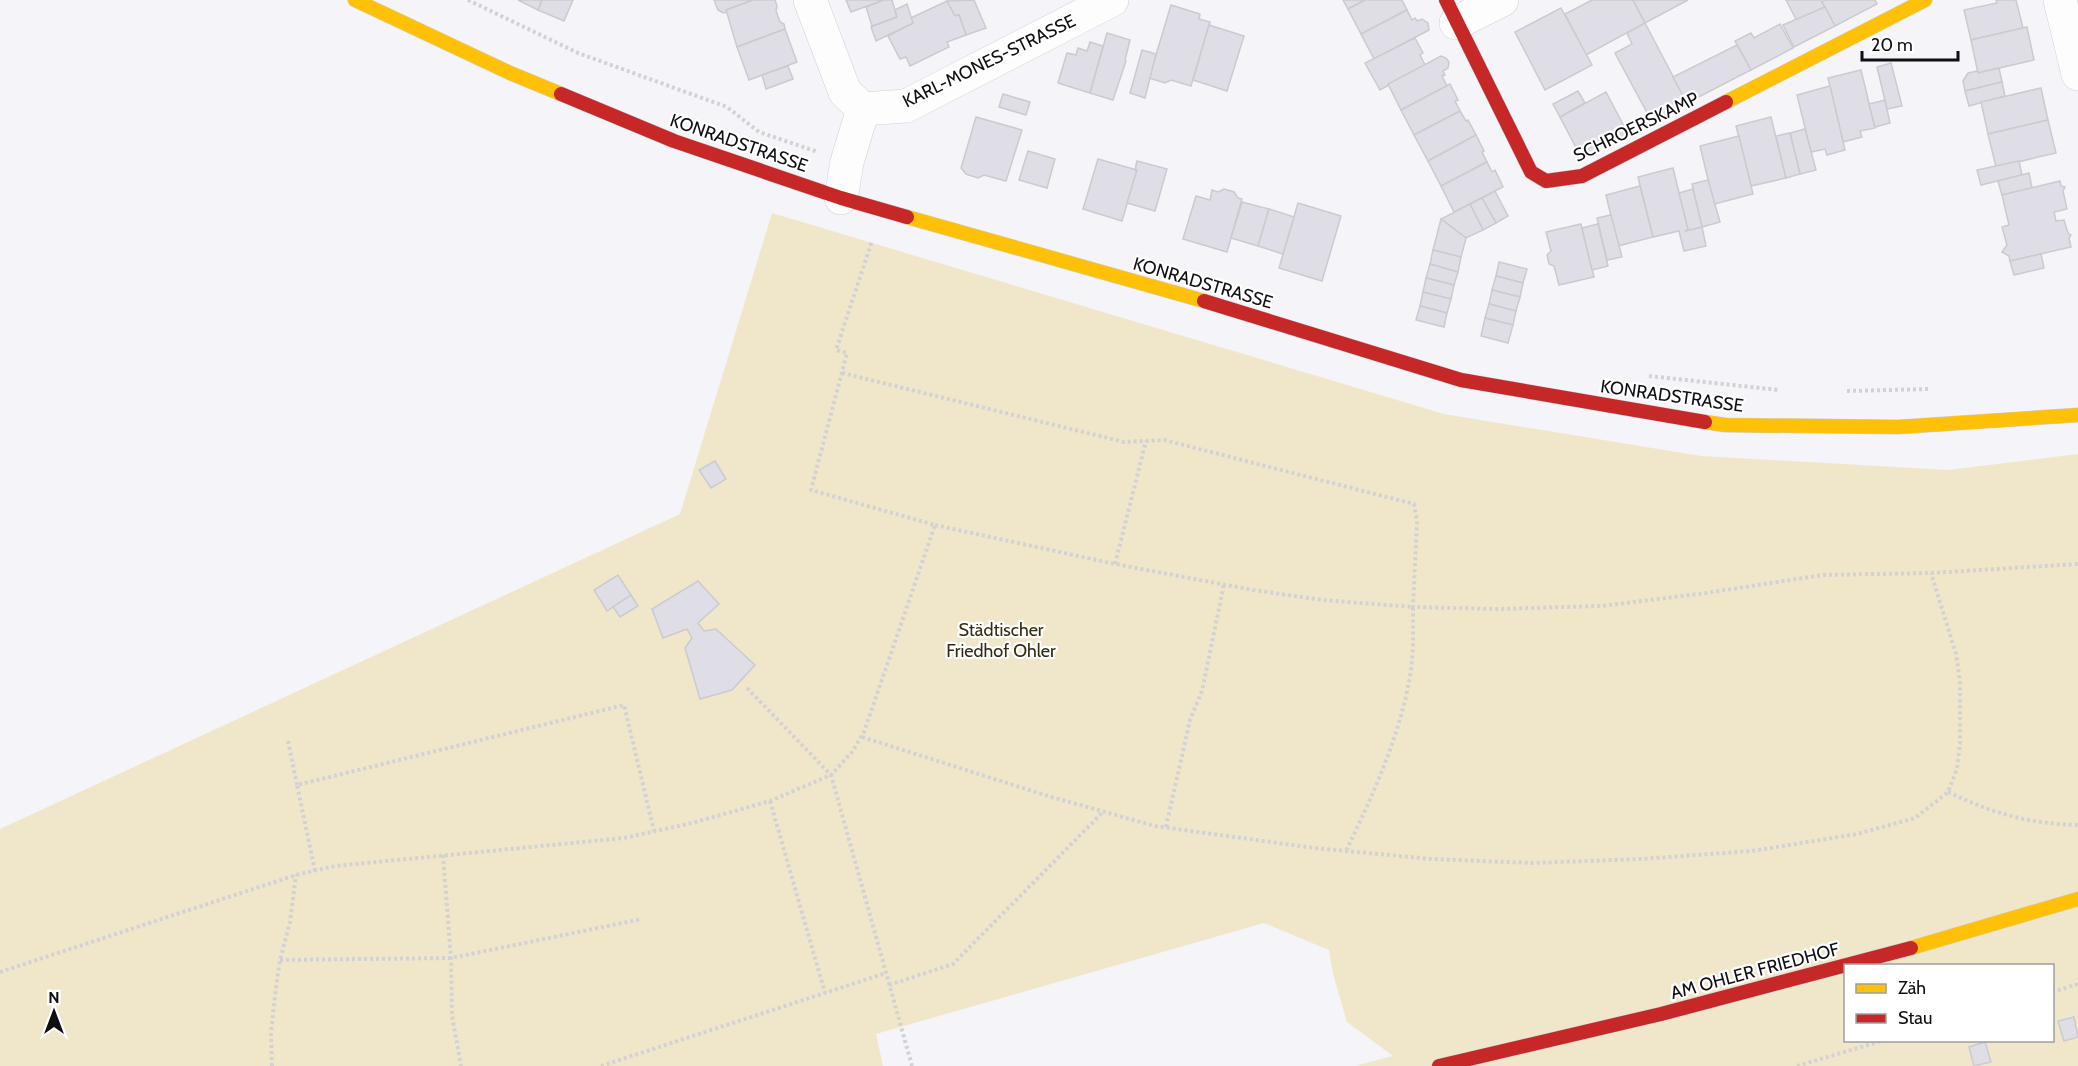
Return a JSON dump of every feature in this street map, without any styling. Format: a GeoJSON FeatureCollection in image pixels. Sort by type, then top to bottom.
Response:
{"type":"FeatureCollection","features":[{"type":"Feature","properties":{"kind":"street","name":"KONRADSTRASSE"},"geometry":{"type":"LineString","coordinates":[[355,0],[510,73],[674,141],[841,198],[1259,317],[1461,380],[1725,425],[1898,427],[2078,415]]}},
{"type":"Feature","properties":{"kind":"street"},"geometry":{"type":"LineString","coordinates":[[810,0],[845,92],[863,109],[847,162],[841,198]]}},
{"type":"Feature","properties":{"kind":"street","name":"KARL-MONES-STRASSE"},"geometry":{"type":"LineString","coordinates":[[863,109],[906,106],[1112,0]]}},
{"type":"Feature","properties":{"kind":"street"},"geometry":{"type":"LineString","coordinates":[[1451,12],[1502,0]]}},
{"type":"Feature","properties":{"kind":"street","name":"SCHROERSKAMP"},"geometry":{"type":"LineString","coordinates":[[1451,12],[1531,172],[1546,181],[1582,176],[1925,0]]}},
{"type":"Feature","properties":{"kind":"street"},"geometry":{"type":"LineString","coordinates":[[2060,0],[2078,74]]}},
{"type":"Feature","properties":{"kind":"street","name":"AM OHLER FRIEDHOF"},"geometry":{"type":"LineString","coordinates":[[1852,964],[1943,940],[2078,898]]}},
{"type":"Feature","properties":{"kind":"street","name":"AM OHLER FRIEDHOF"},"geometry":{"type":"LineString","coordinates":[[1439,1066],[1661,1014],[1844,966]]}},
{"type":"Feature","properties":{"kind":"path"},"geometry":{"type":"LineString","coordinates":[[468,0],[578,53],[727,107],[759,132],[847,162]]}},
{"type":"Feature","properties":{"kind":"path"},"geometry":{"type":"LineString","coordinates":[[882,209],[836,350],[847,353],[811,490],[935,525],[1115,564],[1322,600],[1413,607],[1498,609],[1601,606],[1823,575],[1931,573],[2078,564]]}},
{"type":"Feature","properties":{"kind":"path"},"geometry":{"type":"LineString","coordinates":[[842,373],[1124,442],[1164,440],[1414,504],[1417,521],[1413,651],[1410,676],[1403,708],[1365,812],[1346,850]]}},
{"type":"Feature","properties":{"kind":"path"},"geometry":{"type":"LineString","coordinates":[[1641,375],[1782,391]]}},
{"type":"Feature","properties":{"kind":"path"},"geometry":{"type":"LineString","coordinates":[[1841,391],[1936,389]]}},
{"type":"Feature","properties":{"kind":"path"},"geometry":{"type":"LineString","coordinates":[[1115,564],[1146,441]]}},
{"type":"Feature","properties":{"kind":"path"},"geometry":{"type":"LineString","coordinates":[[0,972],[296,875],[335,866],[624,838],[692,823],[770,801],[831,775],[862,737],[935,525]]}},
{"type":"Feature","properties":{"kind":"path"},"geometry":{"type":"LineString","coordinates":[[862,737],[1048,796],[1166,827],[1314,848],[1432,859],[1532,863],[1752,850],[1857,834],[1915,818],[1948,792],[1957,769],[1960,744],[1960,681],[1956,654],[1931,573]]}},
{"type":"Feature","properties":{"kind":"path"},"geometry":{"type":"LineString","coordinates":[[1166,827],[1190,720],[1202,692],[1224,584]]}},
{"type":"Feature","properties":{"kind":"path"},"geometry":{"type":"LineString","coordinates":[[747,688],[831,775],[912,1066]]}},
{"type":"Feature","properties":{"kind":"path"},"geometry":{"type":"LineString","coordinates":[[297,785],[624,705],[654,831]]}},
{"type":"Feature","properties":{"kind":"path"},"geometry":{"type":"LineString","coordinates":[[288,741],[315,871]]}},
{"type":"Feature","properties":{"kind":"path"},"geometry":{"type":"LineString","coordinates":[[1948,792],[2017,819],[2057,825],[2078,825]]}},
{"type":"Feature","properties":{"kind":"path"},"geometry":{"type":"LineString","coordinates":[[770,801],[825,993]]}},
{"type":"Feature","properties":{"kind":"path"},"geometry":{"type":"LineString","coordinates":[[889,985],[953,964],[1104,811]]}},
{"type":"Feature","properties":{"kind":"path"},"geometry":{"type":"LineString","coordinates":[[443,855],[451,958],[452,1016],[461,1066]]}},
{"type":"Feature","properties":{"kind":"path"},"geometry":{"type":"LineString","coordinates":[[272,1066],[271,1034],[280,960],[290,922],[296,875]]}},
{"type":"Feature","properties":{"kind":"path"},"geometry":{"type":"LineString","coordinates":[[280,960],[451,958],[642,919]]}},
{"type":"Feature","properties":{"kind":"path"},"geometry":{"type":"LineString","coordinates":[[601,1066],[886,973]]}},
{"type":"Feature","properties":{"kind":"path"},"geometry":{"type":"LineString","coordinates":[[2054,991],[2078,984]]}},
{"type":"Feature","properties":{"kind":"path"},"geometry":{"type":"LineString","coordinates":[[1797,1066],[1881,1042]]}},
{"type":"Feature","properties":{"kind":"green space","name":"Städtischer Friedhof Ohler"},"geometry":{"type":"Polygon","coordinates":[[[772,213],[1444,414],[1701,456],[1948,470],[2078,454],[2078,1066],[1355,1066],[1393,1056],[1347,1022],[1333,974],[1329,950],[1264,923],[876,1034],[883,1066],[0,1066],[0,829],[680,514],[772,213]]]}},
{"type":"Feature","properties":{"kind":"building"},"geometry":{"type":"Polygon","coordinates":[[[518,0],[542,0],[538,10],[518,0]]]}},
{"type":"Feature","properties":{"kind":"building"},"geometry":{"type":"Polygon","coordinates":[[[542,0],[573,0],[564,21],[538,10],[542,0]]]}},
{"type":"Feature","properties":{"kind":"building"},"geometry":{"type":"Polygon","coordinates":[[[714,0],[753,0],[723,13],[718,10],[714,0]]]}},
{"type":"Feature","properties":{"kind":"building"},"geometry":{"type":"Polygon","coordinates":[[[753,0],[775,0],[776,11],[785,29],[737,47],[726,10],[753,0]]]}},
{"type":"Feature","properties":{"kind":"building"},"geometry":{"type":"Polygon","coordinates":[[[846,0],[884,0],[851,12],[846,0]]]}},
{"type":"Feature","properties":{"kind":"building"},"geometry":{"type":"Polygon","coordinates":[[[884,0],[892,0],[897,17],[872,26],[866,7],[884,0]]]}},
{"type":"Feature","properties":{"kind":"building"},"geometry":{"type":"Polygon","coordinates":[[[974,0],[986,28],[966,35],[959,15],[955,16],[947,1],[974,0]]]}},
{"type":"Feature","properties":{"kind":"building"},"geometry":{"type":"Polygon","coordinates":[[[1343,0],[1365,0],[1348,9],[1343,0]]]}},
{"type":"Feature","properties":{"kind":"building"},"geometry":{"type":"Polygon","coordinates":[[[1365,0],[1402,0],[1407,10],[1361,34],[1348,9],[1365,0]]]}},
{"type":"Feature","properties":{"kind":"building"},"geometry":{"type":"Polygon","coordinates":[[[1592,0],[1633,0],[1645,23],[1586,55],[1565,14],[1592,0]]]}},
{"type":"Feature","properties":{"kind":"building"},"geometry":{"type":"Polygon","coordinates":[[[1633,0],[1688,0],[1645,23],[1633,0]]]}},
{"type":"Feature","properties":{"kind":"building"},"geometry":{"type":"Polygon","coordinates":[[[1786,0],[1821,0],[1825,7],[1797,21],[1786,0]]]}},
{"type":"Feature","properties":{"kind":"building"},"geometry":{"type":"Polygon","coordinates":[[[1825,0],[1875,0],[1877,4],[1835,26],[1822,2],[1825,0]]]}},
{"type":"Feature","properties":{"kind":"building"},"geometry":{"type":"Polygon","coordinates":[[[1996,0],[2016,0],[2023,28],[1971,40],[1964,10],[1997,3],[1996,0]]]}},
{"type":"Feature","properties":{"kind":"building"},"geometry":{"type":"Polygon","coordinates":[[[947,1],[955,16],[959,15],[966,35],[947,42],[949,47],[910,66],[906,57],[900,59],[888,36],[913,23],[911,18],[947,1]]]}},
{"type":"Feature","properties":{"kind":"building"},"geometry":{"type":"Polygon","coordinates":[[[907,4],[913,23],[876,41],[871,27],[897,17],[895,10],[907,4]]]}},
{"type":"Feature","properties":{"kind":"building"},"geometry":{"type":"Polygon","coordinates":[[[1171,5],[1200,14],[1199,19],[1210,22],[1191,86],[1171,80],[1165,83],[1149,78],[1171,5]]]}},
{"type":"Feature","properties":{"kind":"building"},"geometry":{"type":"Polygon","coordinates":[[[1825,7],[1835,26],[1794,47],[1783,25],[1825,7]]]}},
{"type":"Feature","properties":{"kind":"building"},"geometry":{"type":"Polygon","coordinates":[[[1561,8],[1592,65],[1545,90],[1515,32],[1561,8]]]}},
{"type":"Feature","properties":{"kind":"building"},"geometry":{"type":"Polygon","coordinates":[[[1407,10],[1412,20],[1422,19],[1428,23],[1429,30],[1374,59],[1361,34],[1407,10]]]}},
{"type":"Feature","properties":{"kind":"building"},"geometry":{"type":"Polygon","coordinates":[[[1645,23],[1687,103],[1652,122],[1615,53],[1632,44],[1627,33],[1645,23]]]}},
{"type":"Feature","properties":{"kind":"building"},"geometry":{"type":"Polygon","coordinates":[[[1780,24],[1793,48],[1751,70],[1735,41],[1751,33],[1754,38],[1780,24]]]}},
{"type":"Feature","properties":{"kind":"building"},"geometry":{"type":"Polygon","coordinates":[[[1209,25],[1244,36],[1227,91],[1193,80],[1209,25]]]}},
{"type":"Feature","properties":{"kind":"building"},"geometry":{"type":"Polygon","coordinates":[[[2027,27],[2034,60],[1978,73],[1971,40],[2027,27]]]}},
{"type":"Feature","properties":{"kind":"building"},"geometry":{"type":"Polygon","coordinates":[[[785,29],[797,62],[749,80],[737,47],[785,29]]]}},
{"type":"Feature","properties":{"kind":"building"},"geometry":{"type":"Polygon","coordinates":[[[1107,33],[1130,40],[1126,61],[1113,100],[1090,93],[1107,33]]]}},
{"type":"Feature","properties":{"kind":"building"},"geometry":{"type":"Polygon","coordinates":[[[1415,38],[1423,53],[1420,55],[1425,65],[1380,90],[1365,63],[1415,38]]]}},
{"type":"Feature","properties":{"kind":"building"},"geometry":{"type":"Polygon","coordinates":[[[1090,42],[1103,46],[1090,93],[1058,83],[1067,53],[1076,55],[1078,48],[1087,51],[1090,42]]]}},
{"type":"Feature","properties":{"kind":"building"},"geometry":{"type":"Polygon","coordinates":[[[1737,45],[1751,70],[1687,103],[1673,77],[1737,45]]]}},
{"type":"Feature","properties":{"kind":"building"},"geometry":{"type":"Polygon","coordinates":[[[1142,50],[1156,54],[1145,98],[1130,93],[1142,50]]]}},
{"type":"Feature","properties":{"kind":"building"},"geometry":{"type":"Polygon","coordinates":[[[1441,56],[1449,62],[1448,68],[1443,71],[1445,75],[1442,76],[1447,86],[1401,110],[1388,84],[1441,56]]]}},
{"type":"Feature","properties":{"kind":"building"},"geometry":{"type":"Polygon","coordinates":[[[1891,63],[1902,106],[1887,109],[1877,67],[1891,63]]]}},
{"type":"Feature","properties":{"kind":"building"},"geometry":{"type":"Polygon","coordinates":[[[788,66],[793,79],[766,89],[762,75],[788,66]]]}},
{"type":"Feature","properties":{"kind":"building"},"geometry":{"type":"Polygon","coordinates":[[[1999,68],[2002,82],[1965,91],[1963,81],[1968,73],[1999,68]]]}},
{"type":"Feature","properties":{"kind":"building"},"geometry":{"type":"Polygon","coordinates":[[[1861,70],[1875,128],[1860,131],[1862,137],[1843,142],[1828,78],[1861,70]]]}},
{"type":"Feature","properties":{"kind":"building"},"geometry":{"type":"Polygon","coordinates":[[[2002,82],[2005,96],[1969,106],[1965,91],[2002,82]]]}},
{"type":"Feature","properties":{"kind":"building"},"geometry":{"type":"Polygon","coordinates":[[[1450,84],[1458,100],[1455,101],[1460,111],[1414,135],[1401,110],[1450,84]]]}},
{"type":"Feature","properties":{"kind":"building"},"geometry":{"type":"Polygon","coordinates":[[[1830,86],[1845,150],[1827,155],[1825,149],[1811,152],[1797,95],[1830,86]]]}},
{"type":"Feature","properties":{"kind":"building"},"geometry":{"type":"Polygon","coordinates":[[[2041,88],[2048,120],[1988,134],[1981,102],[2041,88]]]}},
{"type":"Feature","properties":{"kind":"building"},"geometry":{"type":"Polygon","coordinates":[[[1578,91],[1585,103],[1560,117],[1553,104],[1578,91]]]}},
{"type":"Feature","properties":{"kind":"building"},"geometry":{"type":"Polygon","coordinates":[[[1606,92],[1628,134],[1599,147],[1600,149],[1582,159],[1560,117],[1606,92]]]}},
{"type":"Feature","properties":{"kind":"building"},"geometry":{"type":"Polygon","coordinates":[[[1003,94],[1030,102],[1026,115],[999,107],[1003,94]]]}},
{"type":"Feature","properties":{"kind":"building"},"geometry":{"type":"Polygon","coordinates":[[[1885,100],[1890,123],[1875,127],[1869,104],[1885,100]]]}},
{"type":"Feature","properties":{"kind":"building"},"geometry":{"type":"Polygon","coordinates":[[[1460,111],[1476,135],[1428,161],[1414,135],[1460,111]]]}},
{"type":"Feature","properties":{"kind":"building"},"geometry":{"type":"Polygon","coordinates":[[[976,117],[1022,130],[1006,181],[984,175],[978,178],[966,174],[961,168],[976,117]]]}},
{"type":"Feature","properties":{"kind":"building"},"geometry":{"type":"Polygon","coordinates":[[[1771,117],[1786,178],[1751,186],[1736,126],[1771,117]]]}},
{"type":"Feature","properties":{"kind":"building"},"geometry":{"type":"Polygon","coordinates":[[[2048,120],[2056,153],[1996,167],[1988,134],[2048,120]]]}},
{"type":"Feature","properties":{"kind":"building"},"geometry":{"type":"Polygon","coordinates":[[[1805,129],[1816,170],[1800,174],[1790,133],[1805,129]]]}},
{"type":"Feature","properties":{"kind":"building"},"geometry":{"type":"Polygon","coordinates":[[[1790,133],[1800,174],[1786,178],[1776,136],[1790,133]]]}},
{"type":"Feature","properties":{"kind":"building"},"geometry":{"type":"Polygon","coordinates":[[[1476,135],[1487,162],[1441,186],[1428,161],[1476,135]]]}},
{"type":"Feature","properties":{"kind":"building"},"geometry":{"type":"Polygon","coordinates":[[[1739,136],[1753,194],[1714,204],[1700,146],[1739,136]]]}},
{"type":"Feature","properties":{"kind":"building"},"geometry":{"type":"Polygon","coordinates":[[[1028,151],[1055,159],[1047,188],[1019,180],[1028,151]]]}},
{"type":"Feature","properties":{"kind":"building"},"geometry":{"type":"Polygon","coordinates":[[[1098,159],[1137,170],[1122,221],[1083,209],[1098,159]]]}},
{"type":"Feature","properties":{"kind":"building"},"geometry":{"type":"Polygon","coordinates":[[[1137,161],[1167,169],[1155,211],[1127,203],[1137,170],[1135,170],[1137,161]]]}},
{"type":"Feature","properties":{"kind":"building"},"geometry":{"type":"Polygon","coordinates":[[[2019,161],[2022,175],[1981,185],[1977,170],[2019,161]]]}},
{"type":"Feature","properties":{"kind":"building"},"geometry":{"type":"Polygon","coordinates":[[[1487,162],[1492,172],[1495,170],[1503,187],[1454,212],[1441,186],[1487,162]]]}},
{"type":"Feature","properties":{"kind":"building"},"geometry":{"type":"Polygon","coordinates":[[[1673,168],[1688,229],[1685,231],[1702,227],[1706,246],[1684,251],[1679,231],[1653,237],[1638,177],[1673,168]]]}},
{"type":"Feature","properties":{"kind":"building"},"geometry":{"type":"Polygon","coordinates":[[[2029,173],[2032,188],[2002,195],[1998,181],[2029,173]]]}},
{"type":"Feature","properties":{"kind":"building"},"geometry":{"type":"Polygon","coordinates":[[[1708,180],[1720,222],[1702,227],[1692,184],[1708,180]]]}},
{"type":"Feature","properties":{"kind":"building"},"geometry":{"type":"Polygon","coordinates":[[[2060,181],[2061,186],[2065,187],[2063,191],[2067,209],[2054,212],[2056,221],[2064,220],[2068,233],[2071,235],[2069,238],[2071,247],[2010,261],[2009,256],[2002,252],[2007,245],[2002,227],[2009,225],[2002,195],[2060,181]]]}},
{"type":"Feature","properties":{"kind":"building"},"geometry":{"type":"Polygon","coordinates":[[[1640,186],[1653,237],[1618,246],[1606,195],[1640,186]]]}},
{"type":"Feature","properties":{"kind":"building"},"geometry":{"type":"Polygon","coordinates":[[[1224,189],[1234,192],[1238,198],[1242,199],[1227,252],[1183,239],[1196,196],[1210,200],[1212,190],[1218,192],[1224,189]]]}},
{"type":"Feature","properties":{"kind":"building"},"geometry":{"type":"Polygon","coordinates":[[[1693,189],[1702,227],[1685,231],[1688,229],[1679,193],[1693,189]]]}},
{"type":"Feature","properties":{"kind":"building"},"geometry":{"type":"Polygon","coordinates":[[[1495,191],[1508,216],[1496,223],[1482,198],[1495,191]]]}},
{"type":"Feature","properties":{"kind":"building"},"geometry":{"type":"Polygon","coordinates":[[[1482,198],[1496,223],[1483,230],[1470,204],[1482,198]]]}},
{"type":"Feature","properties":{"kind":"building"},"geometry":{"type":"Polygon","coordinates":[[[1242,202],[1269,209],[1258,246],[1231,238],[1242,202]]]}},
{"type":"Feature","properties":{"kind":"building"},"geometry":{"type":"Polygon","coordinates":[[[1298,203],[1341,216],[1322,281],[1279,268],[1298,203]]]}},
{"type":"Feature","properties":{"kind":"building"},"geometry":{"type":"Polygon","coordinates":[[[1470,204],[1483,230],[1466,238],[1441,219],[1470,204]]]}},
{"type":"Feature","properties":{"kind":"building"},"geometry":{"type":"Polygon","coordinates":[[[1269,209],[1294,217],[1283,254],[1258,246],[1269,209]]]}},
{"type":"Feature","properties":{"kind":"building"},"geometry":{"type":"Polygon","coordinates":[[[1611,215],[1622,257],[1607,260],[1597,218],[1611,215]]]}},
{"type":"Feature","properties":{"kind":"building"},"geometry":{"type":"Polygon","coordinates":[[[1441,219],[1466,238],[1461,257],[1433,250],[1441,219]]]}},
{"type":"Feature","properties":{"kind":"building"},"geometry":{"type":"Polygon","coordinates":[[[1581,224],[1594,277],[1559,285],[1554,266],[1549,264],[1547,255],[1551,251],[1546,232],[1581,224]]]}},
{"type":"Feature","properties":{"kind":"building"},"geometry":{"type":"Polygon","coordinates":[[[1598,224],[1608,266],[1592,270],[1582,228],[1598,224]]]}},
{"type":"Feature","properties":{"kind":"building"},"geometry":{"type":"Polygon","coordinates":[[[1433,250],[1461,257],[1458,272],[1430,264],[1433,250]]]}},
{"type":"Feature","properties":{"kind":"building"},"geometry":{"type":"Polygon","coordinates":[[[2041,254],[2044,268],[2014,275],[2010,261],[2041,254]]]}},
{"type":"Feature","properties":{"kind":"building"},"geometry":{"type":"Polygon","coordinates":[[[1499,262],[1527,269],[1523,283],[1496,276],[1499,262]]]}},
{"type":"Feature","properties":{"kind":"building"},"geometry":{"type":"Polygon","coordinates":[[[1430,264],[1458,272],[1454,285],[1426,278],[1430,264]]]}},
{"type":"Feature","properties":{"kind":"building"},"geometry":{"type":"Polygon","coordinates":[[[1496,276],[1523,283],[1520,297],[1492,290],[1496,276]]]}},
{"type":"Feature","properties":{"kind":"building"},"geometry":{"type":"Polygon","coordinates":[[[1426,278],[1454,285],[1451,299],[1423,292],[1426,278]]]}},
{"type":"Feature","properties":{"kind":"building"},"geometry":{"type":"Polygon","coordinates":[[[1492,290],[1520,297],[1516,311],[1489,304],[1492,290]]]}},
{"type":"Feature","properties":{"kind":"building"},"geometry":{"type":"Polygon","coordinates":[[[1423,292],[1451,299],[1447,313],[1420,306],[1423,292]]]}},
{"type":"Feature","properties":{"kind":"building"},"geometry":{"type":"Polygon","coordinates":[[[1489,304],[1516,311],[1513,325],[1485,318],[1489,304]]]}},
{"type":"Feature","properties":{"kind":"building"},"geometry":{"type":"Polygon","coordinates":[[[1420,306],[1447,313],[1444,327],[1416,320],[1420,306]]]}},
{"type":"Feature","properties":{"kind":"building"},"geometry":{"type":"Polygon","coordinates":[[[1485,318],[1513,325],[1508,343],[1481,336],[1485,318]]]}},
{"type":"Feature","properties":{"kind":"building"},"geometry":{"type":"Polygon","coordinates":[[[715,461],[726,479],[711,488],[699,470],[715,461]]]}},
{"type":"Feature","properties":{"kind":"building"},"geometry":{"type":"Polygon","coordinates":[[[618,575],[631,595],[607,611],[594,590],[618,575]]]}},
{"type":"Feature","properties":{"kind":"building"},"geometry":{"type":"Polygon","coordinates":[[[698,581],[719,604],[698,623],[704,631],[716,629],[755,665],[732,690],[700,699],[685,648],[692,638],[687,629],[663,638],[652,609],[698,581]]]}},
{"type":"Feature","properties":{"kind":"building"},"geometry":{"type":"Polygon","coordinates":[[[631,595],[638,606],[620,617],[613,607],[631,595]]]}},
{"type":"Feature","properties":{"kind":"building"},"geometry":{"type":"Polygon","coordinates":[[[2074,1017],[2078,1037],[2064,1041],[2058,1021],[2074,1017]]]}},
{"type":"Feature","properties":{"kind":"building"},"geometry":{"type":"Polygon","coordinates":[[[1985,1042],[1991,1062],[1974,1066],[1969,1047],[1985,1042]]]}},
{"type":"Feature","properties":{"kind":"traffic: slow"},"geometry":{"type":"LineString","coordinates":[[355,0],[510,73],[561,94]]}},
{"type":"Feature","properties":{"kind":"traffic: slow"},"geometry":{"type":"LineString","coordinates":[[1726,102],[1925,0]]}},
{"type":"Feature","properties":{"kind":"traffic: slow"},"geometry":{"type":"LineString","coordinates":[[907,217],[1204,301]]}},
{"type":"Feature","properties":{"kind":"traffic: slow"},"geometry":{"type":"LineString","coordinates":[[1705,422],[1725,425],[1898,427],[2078,415]]}},
{"type":"Feature","properties":{"kind":"traffic: slow"},"geometry":{"type":"LineString","coordinates":[[1911,948],[2078,899]]}},
{"type":"Feature","properties":{"kind":"traffic: jam"},"geometry":{"type":"LineString","coordinates":[[1446,0],[1531,172],[1546,181],[1582,176],[1726,102]]}},
{"type":"Feature","properties":{"kind":"traffic: jam"},"geometry":{"type":"LineString","coordinates":[[561,94],[674,141],[841,198],[907,217]]}},
{"type":"Feature","properties":{"kind":"traffic: jam"},"geometry":{"type":"LineString","coordinates":[[1204,301],[1461,380],[1705,422]]}},
{"type":"Feature","properties":{"kind":"traffic: jam"},"geometry":{"type":"LineString","coordinates":[[1850,964],[1911,948]]}},
{"type":"Feature","properties":{"kind":"traffic: jam"},"geometry":{"type":"LineString","coordinates":[[1439,1066],[1661,1014],[1844,966]]}}]}
